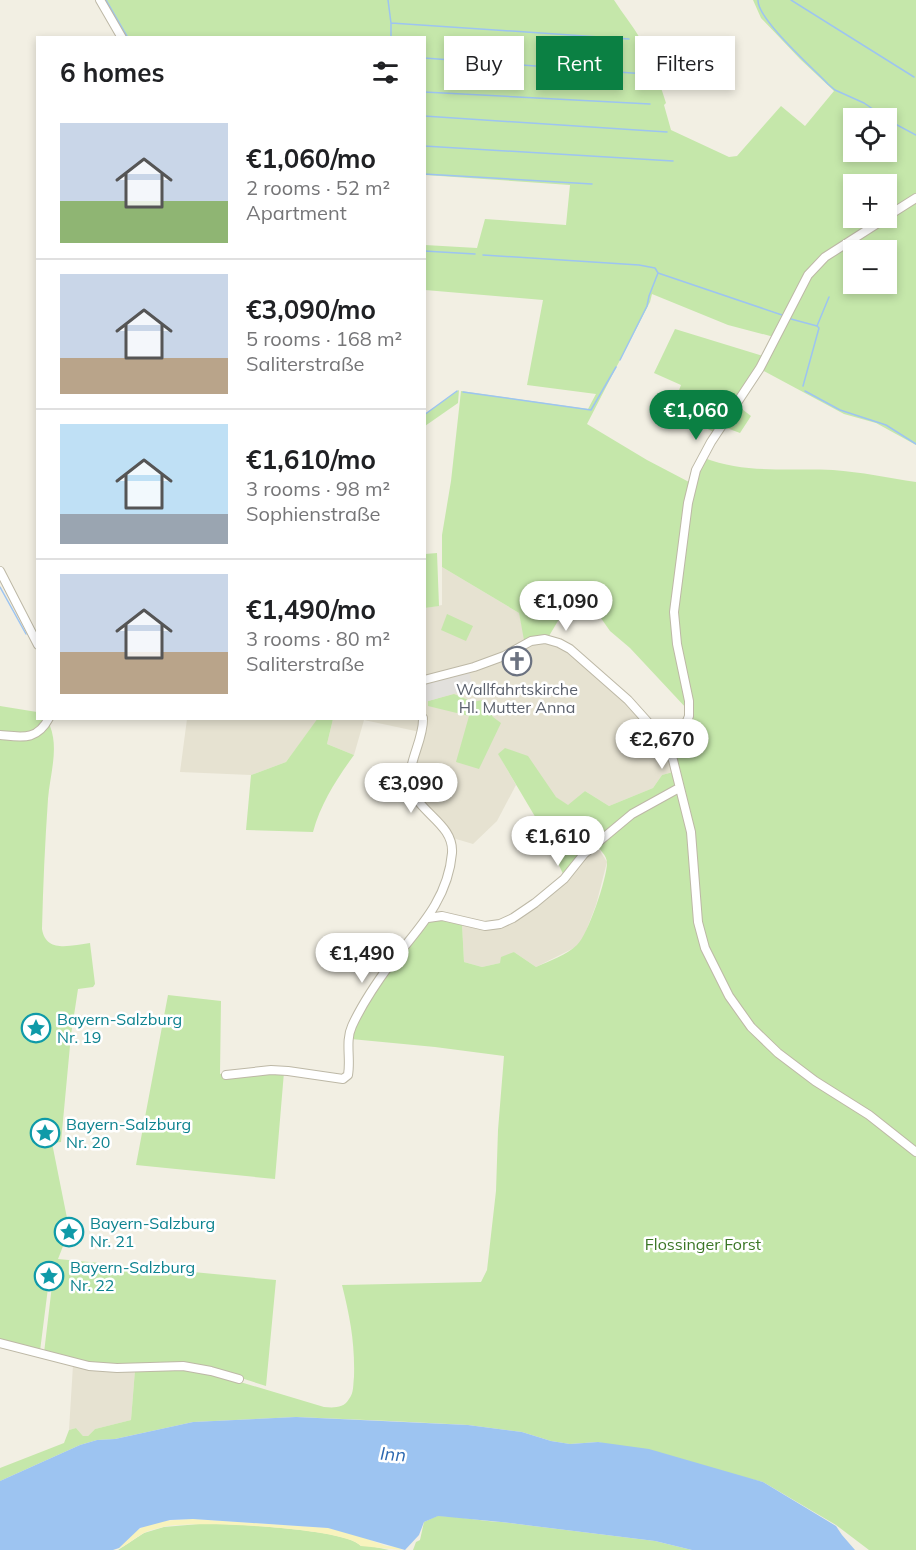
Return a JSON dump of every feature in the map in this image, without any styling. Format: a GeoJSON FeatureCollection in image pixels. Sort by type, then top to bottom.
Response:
{"type":"FeatureCollection","features":[{"type":"Feature","properties":{"kind":"street"},"geometry":{"type":"LineString","coordinates":[[100,0],[121,36]]}},
{"type":"Feature","properties":{"kind":"street"},"geometry":{"type":"LineString","coordinates":[[897,210],[916,198]]}},
{"type":"Feature","properties":{"kind":"street"},"geometry":{"type":"LineString","coordinates":[[666,745],[682,734],[689,717],[689,701],[677,645],[674,612],[688,503],[696,470],[711,442],[760,368],[808,275],[825,257],[869,228]]}},
{"type":"Feature","properties":{"kind":"street"},"geometry":{"type":"LineString","coordinates":[[0,571],[36,639]]}},
{"type":"Feature","properties":{"kind":"street"},"geometry":{"type":"LineString","coordinates":[[426,679],[474,667],[504,656],[531,641],[550,639],[570,649],[602,675],[641,713],[666,745],[675,768],[691,832],[698,922],[708,956],[729,996],[751,1027],[778,1053],[815,1081],[869,1115],[916,1152]]}},
{"type":"Feature","properties":{"kind":"street"},"geometry":{"type":"LineString","coordinates":[[0,735],[31,736],[40,732],[48,720]]}},
{"type":"Feature","properties":{"kind":"street"},"geometry":{"type":"LineString","coordinates":[[226,1075],[271,1070],[343,1079],[347,1077],[353,1024],[385,972],[437,904],[450,863],[452,848],[448,834],[418,801],[410,782],[411,771],[423,732],[423,720]]}},
{"type":"Feature","properties":{"kind":"street"},"geometry":{"type":"LineString","coordinates":[[428,918],[442,916],[485,926],[500,924],[513,918],[564,879],[584,854],[632,814],[679,788]]}},
{"type":"Feature","properties":{"kind":"street"},"geometry":{"type":"LineString","coordinates":[[437,904],[442,916]]}},
{"type":"Feature","properties":{"kind":"street"},"geometry":{"type":"LineString","coordinates":[[0,1343],[89,1366],[117,1368],[183,1366],[239,1379]]}},
{"type":"Feature","properties":{"kind":"shaded area"},"geometry":{"type":"Polygon","coordinates":[[[442,567],[519,613],[525,640],[565,648],[612,688],[661,741],[669,756],[673,772],[662,775],[653,788],[609,806],[585,791],[568,806],[499,755],[516,785],[497,821],[473,844],[446,836],[424,814],[409,787],[420,732],[364,720],[426,720],[426,608],[442,605],[442,567]]]}},
{"type":"Feature","properties":{"kind":"shaded area"},"geometry":{"type":"Polygon","coordinates":[[[469,671],[473,688],[426,702],[426,683],[469,671]]]}},
{"type":"Feature","properties":{"kind":"shaded area"},"geometry":{"type":"Polygon","coordinates":[[[187,720],[317,720],[286,762],[251,775],[180,772],[187,720]]]}},
{"type":"Feature","properties":{"kind":"shaded area"},"geometry":{"type":"Polygon","coordinates":[[[333,720],[364,720],[354,755],[327,744],[333,720]]]}},
{"type":"Feature","properties":{"kind":"shaded area"},"geometry":{"type":"Polygon","coordinates":[[[595,843],[607,862],[596,905],[583,939],[576,947],[536,967],[514,952],[500,963],[482,967],[464,962],[462,924],[500,921],[514,914],[564,876],[595,843]]]}},
{"type":"Feature","properties":{"kind":"shaded area"},"geometry":{"type":"Polygon","coordinates":[[[73,1365],[135,1370],[131,1420],[95,1429],[88,1436],[83,1436],[76,1428],[69,1430],[73,1365]]]}},
{"type":"Feature","properties":{"kind":"green space","name":"Flossinger Forst"},"geometry":{"type":"Polygon","coordinates":[[[101,0],[614,0],[639,36],[635,36],[635,90],[662,90],[671,130],[729,157],[737,156],[781,106],[805,126],[834,91],[761,18],[753,0],[916,0],[916,195],[897,208],[897,174],[843,174],[843,228],[897,228],[897,210],[916,200],[916,445],[876,423],[844,414],[762,370],[774,337],[728,325],[652,294],[587,424],[689,482],[704,458],[752,468],[833,470],[916,482],[916,1550],[869,1550],[836,1525],[763,1482],[598,1442],[570,1444],[522,1432],[468,1425],[296,1417],[193,1422],[80,1445],[0,1481],[0,1468],[64,1443],[69,1430],[76,1428],[83,1436],[88,1436],[95,1429],[131,1420],[135,1370],[171,1368],[207,1372],[324,1407],[342,1406],[352,1394],[354,1353],[342,1285],[481,1282],[487,1270],[496,1191],[504,1056],[351,1039],[357,1020],[403,950],[431,921],[442,919],[462,924],[464,962],[482,967],[500,963],[501,957],[514,952],[536,967],[573,949],[586,930],[604,881],[606,857],[595,844],[564,876],[540,825],[498,754],[505,748],[528,756],[556,797],[568,805],[585,791],[609,806],[653,788],[662,775],[673,772],[669,756],[692,730],[687,709],[630,648],[610,631],[596,611],[579,595],[571,599],[549,636],[524,640],[519,613],[442,567],[442,535],[451,481],[461,391],[588,409],[596,394],[527,385],[543,300],[426,290],[426,245],[477,248],[485,219],[566,225],[570,185],[426,175],[426,36],[123,36],[101,0]]]}},
{"type":"Feature","properties":{"kind":"green space"},"geometry":{"type":"Polygon","coordinates":[[[675,329],[763,356],[736,401],[738,406],[751,416],[740,433],[724,427],[714,432],[671,411],[681,385],[654,373],[675,329]]]}},
{"type":"Feature","properties":{"kind":"green space"},"geometry":{"type":"Polygon","coordinates":[[[459,390],[458,403],[426,425],[426,413],[459,390]]]}},
{"type":"Feature","properties":{"kind":"green space"},"geometry":{"type":"Polygon","coordinates":[[[437,553],[439,606],[426,608],[426,554],[437,553]]]}},
{"type":"Feature","properties":{"kind":"green space"},"geometry":{"type":"Polygon","coordinates":[[[447,614],[473,626],[466,641],[441,630],[447,614]]]}},
{"type":"Feature","properties":{"kind":"green space"},"geometry":{"type":"Polygon","coordinates":[[[454,694],[473,702],[482,700],[493,717],[501,723],[479,769],[456,762],[469,716],[428,706],[428,701],[454,694]]]}},
{"type":"Feature","properties":{"kind":"green space"},"geometry":{"type":"Polygon","coordinates":[[[0,706],[36,712],[36,720],[45,720],[32,732],[0,733],[0,706]]]}},
{"type":"Feature","properties":{"kind":"green space"},"geometry":{"type":"Polygon","coordinates":[[[317,720],[333,720],[327,744],[354,755],[330,792],[313,832],[246,830],[251,775],[286,762],[317,720]]]}},
{"type":"Feature","properties":{"kind":"green space"},"geometry":{"type":"Polygon","coordinates":[[[50,726],[53,735],[54,753],[48,799],[42,929],[44,937],[54,945],[90,943],[95,984],[93,987],[78,989],[71,1035],[61,1142],[52,1143],[69,1228],[58,1259],[276,1280],[266,1386],[210,1368],[101,1365],[44,1353],[53,1277],[49,1280],[40,1351],[0,1341],[0,739],[32,737],[38,735],[50,726]]]}},
{"type":"Feature","properties":{"kind":"green space"},"geometry":{"type":"Polygon","coordinates":[[[168,995],[221,1001],[220,1074],[256,1070],[284,1072],[275,1179],[136,1165],[168,995]]]}},
{"type":"Feature","properties":{"kind":"green space"},"geometry":{"type":"Polygon","coordinates":[[[437,1516],[655,1541],[692,1550],[413,1550],[416,1542],[420,1540],[424,1522],[437,1516]]]}},
{"type":"Feature","properties":{"kind":"green space"},"geometry":{"type":"Polygon","coordinates":[[[211,1523],[315,1532],[352,1540],[361,1546],[389,1550],[118,1550],[144,1533],[164,1527],[211,1523]]]}},
{"type":"Feature","properties":{"kind":"sand"},"geometry":{"type":"Polygon","coordinates":[[[193,1519],[328,1528],[402,1550],[361,1546],[349,1539],[299,1530],[204,1524],[157,1528],[120,1548],[110,1550],[147,1525],[193,1519]]]}},
{"type":"Feature","properties":{"kind":"water","name":"Inn"},"geometry":{"type":"Polygon","coordinates":[[[296,1417],[468,1425],[522,1432],[570,1444],[598,1442],[649,1449],[763,1482],[836,1526],[855,1550],[692,1550],[655,1541],[438,1516],[424,1522],[419,1535],[405,1550],[328,1528],[193,1519],[170,1520],[140,1528],[119,1548],[113,1550],[0,1550],[0,1481],[80,1445],[193,1422],[296,1417]]]}},
{"type":"Feature","properties":{"kind":"waterway"},"geometry":{"type":"LineString","coordinates":[[106,0],[127,36]]}},
{"type":"Feature","properties":{"kind":"waterway"},"geometry":{"type":"LineString","coordinates":[[388,0],[391,36]]}},
{"type":"Feature","properties":{"kind":"waterway"},"geometry":{"type":"LineString","coordinates":[[758,0],[760,8],[776,31],[828,84],[835,90],[871,108]]}},
{"type":"Feature","properties":{"kind":"waterway"},"geometry":{"type":"LineString","coordinates":[[791,0],[914,77]]}},
{"type":"Feature","properties":{"kind":"waterway"},"geometry":{"type":"LineString","coordinates":[[391,23],[629,39]]}},
{"type":"Feature","properties":{"kind":"waterway"},"geometry":{"type":"LineString","coordinates":[[426,58],[635,73]]}},
{"type":"Feature","properties":{"kind":"waterway"},"geometry":{"type":"LineString","coordinates":[[426,92],[650,104]]}},
{"type":"Feature","properties":{"kind":"waterway"},"geometry":{"type":"LineString","coordinates":[[426,116],[667,132]]}},
{"type":"Feature","properties":{"kind":"waterway"},"geometry":{"type":"LineString","coordinates":[[897,125],[916,135]]}},
{"type":"Feature","properties":{"kind":"waterway"},"geometry":{"type":"LineString","coordinates":[[426,146],[673,161]]}},
{"type":"Feature","properties":{"kind":"waterway"},"geometry":{"type":"LineString","coordinates":[[426,174],[592,184]]}},
{"type":"Feature","properties":{"kind":"waterway"},"geometry":{"type":"LineString","coordinates":[[426,251],[475,254]]}},
{"type":"Feature","properties":{"kind":"waterway"},"geometry":{"type":"LineString","coordinates":[[483,255],[655,268],[658,273],[782,315]]}},
{"type":"Feature","properties":{"kind":"waterway"},"geometry":{"type":"LineString","coordinates":[[620,360],[647,306],[658,273]]}},
{"type":"Feature","properties":{"kind":"waterway"},"geometry":{"type":"LineString","coordinates":[[817,326],[829,297]]}},
{"type":"Feature","properties":{"kind":"waterway"},"geometry":{"type":"LineString","coordinates":[[791,319],[819,328],[803,386]]}},
{"type":"Feature","properties":{"kind":"waterway"},"geometry":{"type":"LineString","coordinates":[[463,392],[591,410],[616,367]]}},
{"type":"Feature","properties":{"kind":"waterway"},"geometry":{"type":"LineString","coordinates":[[426,414],[457,391]]}},
{"type":"Feature","properties":{"kind":"waterway"},"geometry":{"type":"LineString","coordinates":[[805,391],[840,410],[886,425],[916,444]]}},
{"type":"Feature","properties":{"kind":"waterway"},"geometry":{"type":"LineString","coordinates":[[0,587],[26,634]]}},
{"type":"Feature","properties":{"kind":"place","name":"Wallfahrtskirche Hl. Mutter Anna"},"geometry":{"type":"Point","coordinates":[517,661]}},
{"type":"Feature","properties":{"kind":"place","name":"Bayern-Salzburg Nr. 19"},"geometry":{"type":"Point","coordinates":[36,1028]}},
{"type":"Feature","properties":{"kind":"place","name":"Bayern-Salzburg Nr. 20"},"geometry":{"type":"Point","coordinates":[45,1133]}},
{"type":"Feature","properties":{"kind":"place","name":"Bayern-Salzburg Nr. 21"},"geometry":{"type":"Point","coordinates":[69,1232]}},
{"type":"Feature","properties":{"kind":"place","name":"Bayern-Salzburg Nr. 22"},"geometry":{"type":"Point","coordinates":[49,1276]}}]}
